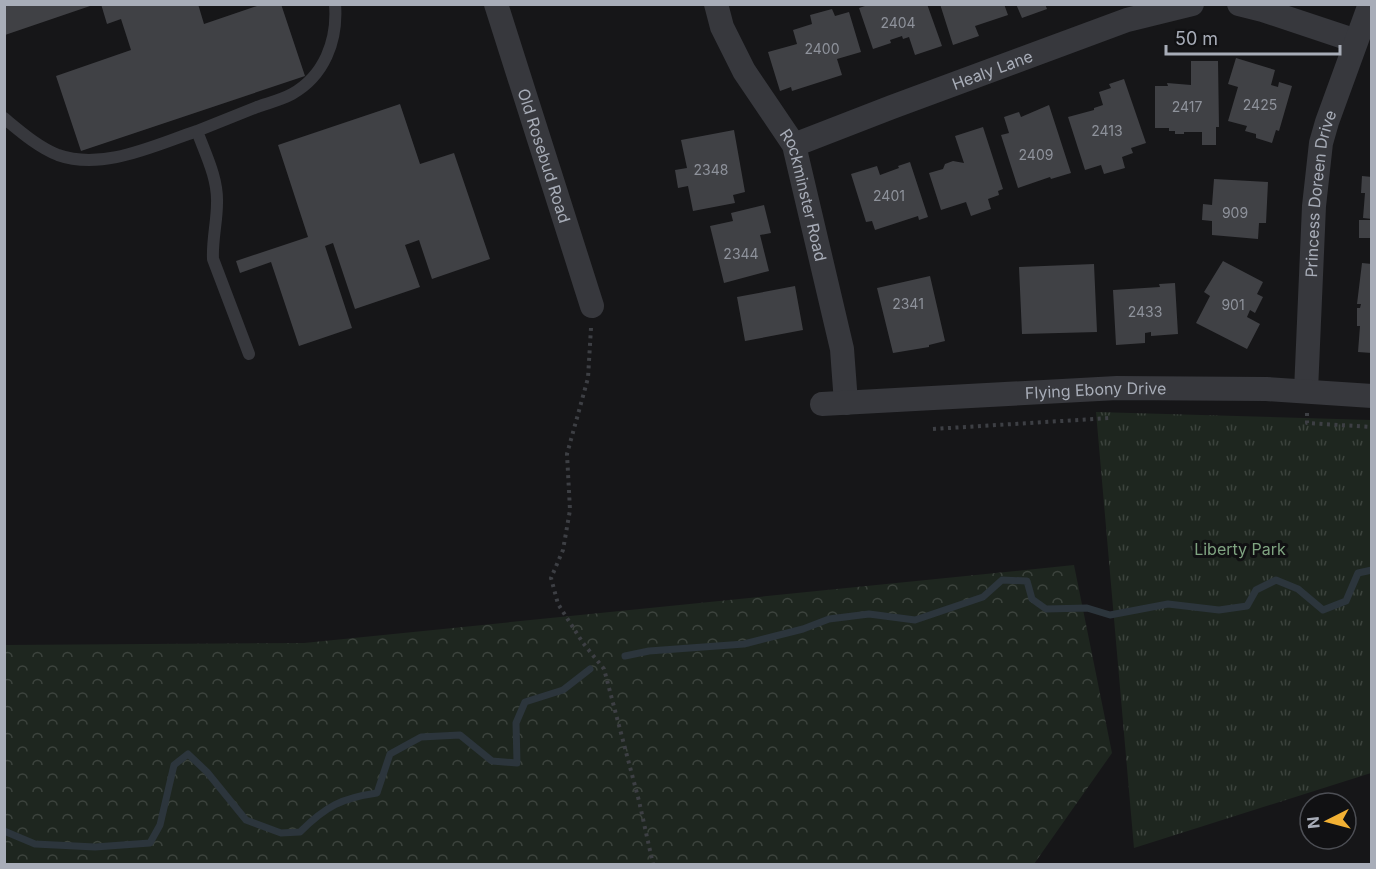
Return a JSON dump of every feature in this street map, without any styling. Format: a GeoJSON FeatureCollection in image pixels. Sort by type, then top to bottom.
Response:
{"type":"FeatureCollection","features":[{"type":"Feature","properties":{"kind":"street","name":"Old Rosebud Road"},"geometry":{"type":"LineString","coordinates":[[495,4],[591,306]]}},
{"type":"Feature","properties":{"kind":"street","name":"Rockminster Road"},"geometry":{"type":"LineString","coordinates":[[716,4],[722,27],[744,71],[794,145],[842,349],[834,404]]}},
{"type":"Feature","properties":{"kind":"street","name":"Healy Lane"},"geometry":{"type":"LineString","coordinates":[[794,145],[892,106],[1127,20],[1192,4]]}},
{"type":"Feature","properties":{"kind":"street"},"geometry":{"type":"LineString","coordinates":[[1239,4],[1356,41]]}},
{"type":"Feature","properties":{"kind":"street","name":"Princess Doreen Drive"},"geometry":{"type":"LineString","coordinates":[[1306,392],[1314,206],[1321,143],[1370,4]]}},
{"type":"Feature","properties":{"kind":"street","name":"Flying Ebony Drive"},"geometry":{"type":"LineString","coordinates":[[834,404],[1117,388],[1266,389],[1371,396]]}},
{"type":"Feature","properties":{"kind":"lane"},"geometry":{"type":"LineString","coordinates":[[4,118],[33,141],[58,155],[88,161],[112,158],[197,131],[291,94],[312,79],[323,66],[330,52],[337,21],[335,4]]}},
{"type":"Feature","properties":{"kind":"lane"},"geometry":{"type":"LineString","coordinates":[[197,131],[215,183],[217,202],[212,242],[213,259],[249,354]]}},
{"type":"Feature","properties":{"kind":"path"},"geometry":{"type":"LineString","coordinates":[[591,306],[588,378],[567,454],[570,510],[563,550],[551,578],[558,604],[583,644],[604,669],[653,864]]}},
{"type":"Feature","properties":{"kind":"path"},"geometry":{"type":"LineString","coordinates":[[1306,392],[1307,423],[1371,427]]}},
{"type":"Feature","properties":{"kind":"path"},"geometry":{"type":"LineString","coordinates":[[933,429],[1110,418]]}},
{"type":"Feature","properties":{"kind":"green space","name":"Liberty Park"},"geometry":{"type":"Polygon","coordinates":[[[1096,412],[1371,420],[1371,773],[1314,791],[1298,791],[1298,796],[1134,848],[1096,412]]]}},
{"type":"Feature","properties":{"kind":"green space"},"geometry":{"type":"Polygon","coordinates":[[[1074,565],[1112,753],[1034,864],[5,864],[5,645],[304,643],[1074,565]]]}},
{"type":"Feature","properties":{"kind":"building"},"geometry":{"type":"Polygon","coordinates":[[[4,4],[93,4],[93,5],[5,35],[4,4]]]}},
{"type":"Feature","properties":{"kind":"building"},"geometry":{"type":"Polygon","coordinates":[[[101,4],[198,4],[204,24],[263,4],[281,4],[305,76],[81,151],[56,76],[131,50],[121,19],[107,24],[101,4]]]}},
{"type":"Feature","properties":{"kind":"building"},"geometry":{"type":"Polygon","coordinates":[[[927,4],[942,46],[915,55],[909,37],[903,39],[902,36],[890,40],[891,43],[873,49],[859,8],[868,5],[927,4]]]}},
{"type":"Feature","properties":{"kind":"building"},"geometry":{"type":"Polygon","coordinates":[[[940,4],[1004,4],[1008,15],[975,26],[979,36],[953,45],[940,4]]]}},
{"type":"Feature","properties":{"kind":"building"},"geometry":{"type":"Polygon","coordinates":[[[1016,4],[1045,4],[1047,9],[1022,18],[1016,4]]]}},
{"type":"Feature","properties":{"kind":"building"},"geometry":{"type":"Polygon","coordinates":[[[832,9],[835,16],[849,12],[861,52],[837,59],[842,75],[792,91],[791,87],[780,91],[768,52],[797,44],[793,30],[812,24],[810,15],[832,9]]]}},
{"type":"Feature","properties":{"kind":"building"},"geometry":{"type":"Polygon","coordinates":[[[1236,58],[1275,70],[1271,85],[1278,87],[1279,82],[1292,86],[1279,131],[1276,130],[1272,143],[1256,138],[1256,134],[1245,131],[1247,126],[1228,121],[1238,87],[1228,84],[1236,58]]]}},
{"type":"Feature","properties":{"kind":"building"},"geometry":{"type":"Polygon","coordinates":[[[1191,61],[1218,61],[1219,127],[1216,127],[1216,145],[1202,145],[1202,132],[1175,134],[1175,131],[1169,131],[1169,128],[1155,128],[1155,86],[1168,86],[1167,83],[1191,85],[1191,61]]]}},
{"type":"Feature","properties":{"kind":"building"},"geometry":{"type":"Polygon","coordinates":[[[1124,79],[1146,143],[1131,148],[1133,153],[1122,157],[1125,168],[1104,174],[1101,165],[1085,170],[1068,117],[1094,110],[1103,105],[1099,92],[1111,88],[1109,84],[1124,79]]]}},
{"type":"Feature","properties":{"kind":"building"},"geometry":{"type":"Polygon","coordinates":[[[400,104],[420,164],[454,153],[490,259],[432,279],[419,240],[405,245],[420,287],[355,309],[333,243],[325,246],[352,328],[299,346],[271,262],[240,273],[236,261],[308,237],[278,145],[400,104]]]}},
{"type":"Feature","properties":{"kind":"building"},"geometry":{"type":"Polygon","coordinates":[[[1049,105],[1071,173],[1051,179],[1050,177],[1018,188],[1001,135],[1009,133],[1004,117],[1019,112],[1021,117],[1049,105]]]}},
{"type":"Feature","properties":{"kind":"building"},"geometry":{"type":"Polygon","coordinates":[[[983,127],[1003,189],[998,191],[999,195],[988,199],[991,209],[971,216],[966,202],[941,210],[929,173],[943,169],[945,164],[953,161],[964,163],[955,136],[983,127]]]}},
{"type":"Feature","properties":{"kind":"building"},"geometry":{"type":"Polygon","coordinates":[[[734,130],[745,192],[733,195],[735,203],[693,211],[688,186],[678,188],[675,170],[687,168],[681,140],[734,130]]]}},
{"type":"Feature","properties":{"kind":"building"},"geometry":{"type":"Polygon","coordinates":[[[910,162],[928,217],[919,220],[918,216],[875,230],[872,221],[866,222],[851,174],[877,166],[880,175],[910,162]]]}},
{"type":"Feature","properties":{"kind":"building"},"geometry":{"type":"Polygon","coordinates":[[[1362,176],[1372,177],[1372,219],[1363,218],[1365,193],[1361,193],[1362,176]]]}},
{"type":"Feature","properties":{"kind":"building"},"geometry":{"type":"Polygon","coordinates":[[[1214,179],[1268,182],[1266,223],[1259,223],[1258,239],[1212,235],[1212,221],[1202,220],[1203,204],[1212,205],[1214,179]]]}},
{"type":"Feature","properties":{"kind":"building"},"geometry":{"type":"Polygon","coordinates":[[[764,205],[771,233],[760,235],[769,271],[724,283],[710,226],[733,221],[731,213],[764,205]]]}},
{"type":"Feature","properties":{"kind":"building"},"geometry":{"type":"Polygon","coordinates":[[[1359,220],[1372,220],[1372,238],[1359,238],[1359,220]]]}},
{"type":"Feature","properties":{"kind":"building"},"geometry":{"type":"Polygon","coordinates":[[[1223,261],[1263,282],[1257,294],[1263,297],[1255,313],[1250,310],[1247,317],[1260,324],[1247,349],[1196,323],[1210,296],[1204,292],[1223,261]]]}},
{"type":"Feature","properties":{"kind":"building"},"geometry":{"type":"Polygon","coordinates":[[[1362,263],[1372,264],[1372,353],[1358,352],[1360,326],[1357,326],[1357,308],[1360,308],[1361,304],[1357,304],[1362,263]]]}},
{"type":"Feature","properties":{"kind":"building"},"geometry":{"type":"Polygon","coordinates":[[[1094,264],[1097,332],[1022,334],[1019,267],[1094,264]]]}},
{"type":"Feature","properties":{"kind":"building"},"geometry":{"type":"Polygon","coordinates":[[[930,276],[945,341],[929,345],[929,347],[893,353],[877,288],[930,276]]]}},
{"type":"Feature","properties":{"kind":"building"},"geometry":{"type":"Polygon","coordinates":[[[1175,283],[1178,334],[1151,336],[1151,332],[1145,333],[1145,343],[1116,345],[1113,290],[1160,287],[1159,284],[1175,283]]]}},
{"type":"Feature","properties":{"kind":"building"},"geometry":{"type":"Polygon","coordinates":[[[795,286],[803,330],[745,341],[737,297],[795,286]]]}},
{"type":"Feature","properties":{"kind":"waterway"},"geometry":{"type":"LineString","coordinates":[[625,656],[649,651],[744,644],[803,629],[829,619],[869,614],[915,620],[983,597],[1002,580],[1027,581],[1032,599],[1046,609],[1087,608],[1110,615],[1168,604],[1219,610],[1247,606],[1256,590],[1276,580],[1298,589],[1323,610],[1346,601],[1358,573],[1372,570]]}},
{"type":"Feature","properties":{"kind":"waterway"},"geometry":{"type":"LineString","coordinates":[[4,831],[35,844],[95,847],[150,843],[160,825],[174,765],[188,754],[207,772],[246,820],[281,833],[300,832],[335,805],[377,793],[390,754],[421,737],[460,735],[492,761],[517,763],[516,723],[525,702],[563,690],[590,669]]}}]}
